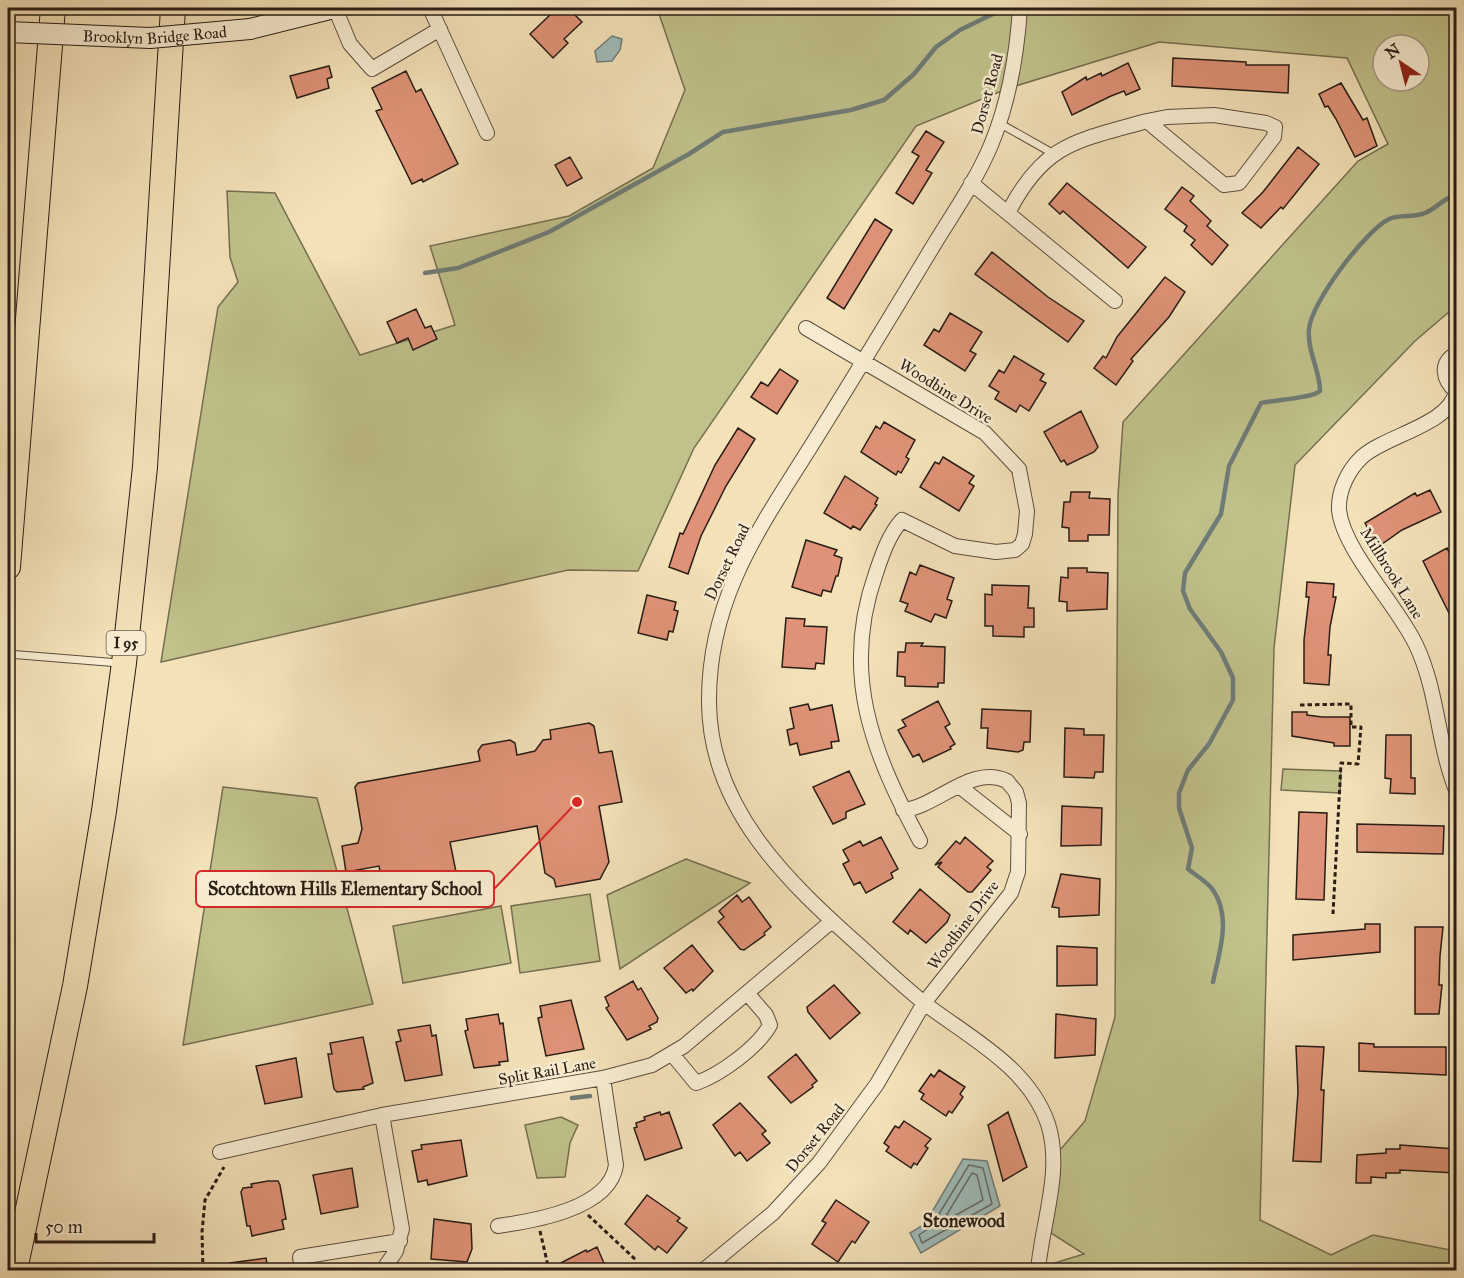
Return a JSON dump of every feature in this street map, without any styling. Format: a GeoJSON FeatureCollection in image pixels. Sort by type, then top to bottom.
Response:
{"type":"FeatureCollection","features":[{"type":"Feature","properties":{"kind":"highway"},"geometry":{"type":"LineString","coordinates":[[8,567],[53,8]]}},
{"type":"Feature","properties":{"kind":"highway","name":"I 95"},"geometry":{"type":"LineString","coordinates":[[15,1270],[47,1129],[104,811],[124,663],[145,467],[173,8]]}},
{"type":"Feature","properties":{"kind":"highway"},"geometry":{"type":"LineString","coordinates":[[28,1270],[47,1129]]}},
{"type":"Feature","properties":{"kind":"street","name":"Brooklyn Bridge Road"},"geometry":{"type":"LineString","coordinates":[[8,32],[150,38],[250,28],[335,8]]}},
{"type":"Feature","properties":{"kind":"street"},"geometry":{"type":"LineString","coordinates":[[335,8],[350,44],[372,69],[440,29]]}},
{"type":"Feature","properties":{"kind":"street"},"geometry":{"type":"LineString","coordinates":[[430,8],[487,133]]}},
{"type":"Feature","properties":{"kind":"street","name":"Dorset Road"},"geometry":{"type":"LineString","coordinates":[[1020,8],[1009,88],[990,148],[865,361],[786,484],[733,580],[720,612],[711,670],[711,729],[717,756],[739,811],[778,869],[924,1003],[1007,1065],[1027,1085],[1042,1110],[1049,1129],[1053,1158],[1038,1270]]}},
{"type":"Feature","properties":{"kind":"street"},"geometry":{"type":"LineString","coordinates":[[1008,213],[1022,185],[1035,169],[1054,154],[1091,137],[1147,121],[1167,117],[1214,116],[1266,123],[1275,127],[1274,138],[1239,183],[1224,185],[1147,121]]}},
{"type":"Feature","properties":{"kind":"street"},"geometry":{"type":"LineString","coordinates":[[971,183],[1115,301]]}},
{"type":"Feature","properties":{"kind":"street"},"geometry":{"type":"LineString","coordinates":[[806,328],[865,361]]}},
{"type":"Feature","properties":{"kind":"street"},"geometry":{"type":"LineString","coordinates":[[1456,354],[1448,361],[1444,369],[1445,378],[1456,391]]}},
{"type":"Feature","properties":{"kind":"street","name":"Woodbine Drive"},"geometry":{"type":"LineString","coordinates":[[865,361],[985,433],[1002,447],[1019,469],[1027,511],[1022,544],[1015,550],[996,552],[955,546],[903,520],[883,553],[864,615],[863,692],[879,758],[903,810],[922,807],[959,786],[986,778],[1007,781],[1016,792],[1019,803],[1018,872],[1011,893],[924,1003]]}},
{"type":"Feature","properties":{"kind":"street","name":"Millbrook Lane"},"geometry":{"type":"LineString","coordinates":[[1456,391],[1454,400],[1441,413],[1375,447],[1355,465],[1343,486],[1339,510],[1349,539],[1403,622],[1423,662],[1432,689],[1444,752],[1456,790]]}},
{"type":"Feature","properties":{"kind":"street"},"geometry":{"type":"LineString","coordinates":[[959,786],[1020,834]]}},
{"type":"Feature","properties":{"kind":"street"},"geometry":{"type":"LineString","coordinates":[[903,810],[920,841]]}},
{"type":"Feature","properties":{"kind":"street","name":"Split Rail Lane"},"geometry":{"type":"LineString","coordinates":[[220,1152],[382,1115],[603,1078],[641,1068],[672,1054],[832,921]]}},
{"type":"Feature","properties":{"kind":"street"},"geometry":{"type":"LineString","coordinates":[[672,1054],[696,1083],[712,1077],[763,1037],[770,1024],[766,1015],[747,993]]}},
{"type":"Feature","properties":{"kind":"street","name":"Dorset Road"},"geometry":{"type":"LineString","coordinates":[[704,1270],[768,1218],[819,1162],[877,1084],[924,1003]]}},
{"type":"Feature","properties":{"kind":"street"},"geometry":{"type":"LineString","coordinates":[[498,1226],[537,1221],[578,1206],[611,1179],[616,1165],[603,1078]]}},
{"type":"Feature","properties":{"kind":"street"},"geometry":{"type":"LineString","coordinates":[[382,1115],[400,1214],[400,1241],[383,1270]]}},
{"type":"Feature","properties":{"kind":"street"},"geometry":{"type":"LineString","coordinates":[[302,1270],[300,1257],[400,1241]]}},
{"type":"Feature","properties":{"kind":"lane"},"geometry":{"type":"LineString","coordinates":[[999,123],[1054,154]]}},
{"type":"Feature","properties":{"kind":"lane"},"geometry":{"type":"LineString","coordinates":[[8,654],[124,663]]}},
{"type":"Feature","properties":{"kind":"path"},"geometry":{"type":"LineString","coordinates":[[1300,705],[1351,704],[1351,727],[1361,727],[1358,764],[1341,763],[1333,914]]}},
{"type":"Feature","properties":{"kind":"path"},"geometry":{"type":"LineString","coordinates":[[203,1270],[202,1232],[205,1200],[235,1149]]}},
{"type":"Feature","properties":{"kind":"path"},"geometry":{"type":"LineString","coordinates":[[578,1206],[636,1260]]}},
{"type":"Feature","properties":{"kind":"path"},"geometry":{"type":"LineString","coordinates":[[537,1221],[549,1270]]}},
{"type":"Feature","properties":{"kind":"green space"},"geometry":{"type":"Polygon","coordinates":[[[657,8],[1456,8],[1456,306],[1415,341],[1295,465],[1274,648],[1260,1220],[1331,1255],[1373,1235],[1456,1251],[1456,1270],[1038,1270],[1038,1268],[1084,1254],[1043,1228],[1053,1158],[1085,1121],[1115,1017],[1118,495],[1123,422],[1358,161],[1388,144],[1347,58],[1159,42],[1009,88],[916,126],[694,448],[638,571],[568,570],[161,662],[218,307],[238,282],[230,257],[227,191],[275,193],[360,355],[455,325],[430,246],[569,216],[653,168],[685,90],[657,8]]]}},
{"type":"Feature","properties":{"kind":"green space"},"geometry":{"type":"Polygon","coordinates":[[[1283,769],[1341,771],[1340,793],[1281,790],[1283,769]]]}},
{"type":"Feature","properties":{"kind":"green space"},"geometry":{"type":"Polygon","coordinates":[[[223,787],[317,798],[373,1004],[183,1045],[223,787]]]}},
{"type":"Feature","properties":{"kind":"green space"},"geometry":{"type":"Polygon","coordinates":[[[686,859],[750,883],[620,969],[607,895],[686,859]]]}},
{"type":"Feature","properties":{"kind":"green space"},"geometry":{"type":"Polygon","coordinates":[[[590,894],[600,961],[520,973],[511,906],[590,894]]]}},
{"type":"Feature","properties":{"kind":"green space"},"geometry":{"type":"Polygon","coordinates":[[[501,906],[511,963],[403,983],[393,926],[501,906]]]}},
{"type":"Feature","properties":{"kind":"green space"},"geometry":{"type":"Polygon","coordinates":[[[561,1117],[578,1125],[570,1143],[565,1177],[537,1178],[525,1125],[561,1117]]]}},
{"type":"Feature","properties":{"kind":"water"},"geometry":{"type":"Polygon","coordinates":[[[612,36],[622,39],[620,50],[612,61],[597,62],[595,51],[612,36]]]}},
{"type":"Feature","properties":{"kind":"water"},"geometry":{"type":"Polygon","coordinates":[[[963,1159],[987,1161],[1000,1206],[921,1253],[910,1233],[925,1224],[963,1159]]]}},
{"type":"Feature","properties":{"kind":"building"},"geometry":{"type":"Polygon","coordinates":[[[546,8],[568,8],[582,22],[564,39],[568,43],[553,58],[530,34],[552,13],[546,8]]]}},
{"type":"Feature","properties":{"kind":"building"},"geometry":{"type":"Polygon","coordinates":[[[1173,58],[1246,62],[1246,65],[1289,65],[1288,93],[1172,86],[1173,58]]]}},
{"type":"Feature","properties":{"kind":"building"},"geometry":{"type":"Polygon","coordinates":[[[1128,63],[1140,89],[1126,95],[1124,91],[1072,115],[1062,92],[1086,77],[1087,80],[1101,73],[1102,76],[1128,63]]]}},
{"type":"Feature","properties":{"kind":"building"},"geometry":{"type":"Polygon","coordinates":[[[329,66],[332,77],[327,79],[329,88],[297,98],[290,76],[329,66]]]}},
{"type":"Feature","properties":{"kind":"building"},"geometry":{"type":"Polygon","coordinates":[[[406,71],[416,92],[421,89],[458,164],[423,182],[422,179],[412,184],[376,111],[382,109],[372,88],[406,71]]]}},
{"type":"Feature","properties":{"kind":"building"},"geometry":{"type":"Polygon","coordinates":[[[1341,83],[1363,120],[1367,118],[1377,146],[1355,157],[1336,119],[1328,106],[1325,107],[1319,94],[1341,83]]]}},
{"type":"Feature","properties":{"kind":"building"},"geometry":{"type":"Polygon","coordinates":[[[926,131],[944,142],[926,170],[932,173],[913,204],[896,193],[919,156],[912,152],[926,131]]]}},
{"type":"Feature","properties":{"kind":"building"},"geometry":{"type":"Polygon","coordinates":[[[1298,147],[1319,164],[1283,209],[1281,207],[1261,228],[1242,213],[1263,192],[1298,147]]]}},
{"type":"Feature","properties":{"kind":"building"},"geometry":{"type":"Polygon","coordinates":[[[570,157],[582,178],[567,186],[555,165],[570,157]]]}},
{"type":"Feature","properties":{"kind":"building"},"geometry":{"type":"Polygon","coordinates":[[[1067,183],[1146,247],[1128,268],[1063,211],[1060,214],[1049,204],[1067,183]]]}},
{"type":"Feature","properties":{"kind":"building"},"geometry":{"type":"Polygon","coordinates":[[[1182,187],[1194,196],[1190,201],[1211,221],[1207,226],[1228,245],[1212,265],[1191,245],[1195,240],[1184,231],[1187,226],[1165,209],[1182,187]]]}},
{"type":"Feature","properties":{"kind":"building"},"geometry":{"type":"Polygon","coordinates":[[[875,219],[892,230],[844,309],[827,298],[875,219]]]}},
{"type":"Feature","properties":{"kind":"building"},"geometry":{"type":"Polygon","coordinates":[[[992,252],[1048,297],[1084,321],[1068,342],[975,274],[992,252]]]}},
{"type":"Feature","properties":{"kind":"building"},"geometry":{"type":"Polygon","coordinates":[[[1165,277],[1185,292],[1169,317],[1131,359],[1133,361],[1116,385],[1094,368],[1103,356],[1106,358],[1117,337],[1165,277]]]}},
{"type":"Feature","properties":{"kind":"building"},"geometry":{"type":"Polygon","coordinates":[[[416,309],[425,328],[431,326],[437,339],[413,350],[408,338],[397,343],[387,322],[416,309]]]}},
{"type":"Feature","properties":{"kind":"building"},"geometry":{"type":"Polygon","coordinates":[[[950,313],[982,332],[970,351],[976,354],[965,371],[924,345],[934,329],[939,332],[950,313]]]}},
{"type":"Feature","properties":{"kind":"building"},"geometry":{"type":"Polygon","coordinates":[[[1014,356],[1044,374],[1040,380],[1046,383],[1029,411],[1020,405],[1016,412],[995,399],[999,392],[989,386],[999,370],[1004,373],[1014,356]]]}},
{"type":"Feature","properties":{"kind":"building"},"geometry":{"type":"Polygon","coordinates":[[[780,369],[798,381],[777,414],[751,397],[761,382],[768,386],[780,369]]]}},
{"type":"Feature","properties":{"kind":"building"},"geometry":{"type":"Polygon","coordinates":[[[1081,411],[1098,447],[1094,452],[1067,465],[1064,460],[1061,462],[1044,432],[1081,411]]]}},
{"type":"Feature","properties":{"kind":"building"},"geometry":{"type":"Polygon","coordinates":[[[884,422],[915,440],[906,457],[909,459],[901,473],[898,471],[896,475],[861,452],[876,426],[880,429],[884,422]]]}},
{"type":"Feature","properties":{"kind":"building"},"geometry":{"type":"Polygon","coordinates":[[[738,428],[755,439],[726,486],[701,536],[688,574],[669,567],[680,533],[683,534],[715,465],[738,428]]]}},
{"type":"Feature","properties":{"kind":"building"},"geometry":{"type":"Polygon","coordinates":[[[943,457],[974,476],[969,483],[974,486],[959,511],[920,487],[935,462],[939,464],[943,457]]]}},
{"type":"Feature","properties":{"kind":"building"},"geometry":{"type":"Polygon","coordinates":[[[845,476],[878,498],[875,504],[877,505],[860,530],[853,526],[851,529],[824,513],[845,476]]]}},
{"type":"Feature","properties":{"kind":"building"},"geometry":{"type":"Polygon","coordinates":[[[1430,490],[1441,512],[1402,530],[1378,547],[1365,523],[1415,493],[1417,496],[1430,490]]]}},
{"type":"Feature","properties":{"kind":"building"},"geometry":{"type":"Polygon","coordinates":[[[1071,492],[1090,492],[1089,498],[1110,499],[1109,535],[1088,535],[1088,541],[1069,541],[1069,528],[1062,527],[1064,502],[1070,502],[1071,492]]]}},
{"type":"Feature","properties":{"kind":"building"},"geometry":{"type":"Polygon","coordinates":[[[806,540],[837,550],[834,555],[842,558],[831,592],[823,590],[821,596],[792,587],[806,540]]]}},
{"type":"Feature","properties":{"kind":"building"},"geometry":{"type":"Polygon","coordinates":[[[1447,548],[1456,567],[1456,627],[1423,561],[1447,548]]]}},
{"type":"Feature","properties":{"kind":"building"},"geometry":{"type":"Polygon","coordinates":[[[920,565],[954,578],[947,599],[952,601],[946,618],[935,614],[931,622],[905,611],[908,604],[900,601],[910,572],[916,575],[920,565]]]}},
{"type":"Feature","properties":{"kind":"building"},"geometry":{"type":"Polygon","coordinates":[[[1068,568],[1087,568],[1087,572],[1108,573],[1107,609],[1067,611],[1067,602],[1059,601],[1061,577],[1068,578],[1068,568]]]}},
{"type":"Feature","properties":{"kind":"building"},"geometry":{"type":"Polygon","coordinates":[[[1307,582],[1334,584],[1333,597],[1336,597],[1330,627],[1329,685],[1304,683],[1304,640],[1309,597],[1306,597],[1307,582]]]}},
{"type":"Feature","properties":{"kind":"building"},"geometry":{"type":"Polygon","coordinates":[[[992,585],[1029,586],[1028,608],[1034,608],[1034,627],[1024,627],[1024,637],[993,636],[993,626],[985,626],[985,594],[992,595],[992,585]]]}},
{"type":"Feature","properties":{"kind":"building"},"geometry":{"type":"Polygon","coordinates":[[[647,595],[676,602],[674,610],[678,611],[673,632],[669,631],[667,640],[638,633],[647,595]]]}},
{"type":"Feature","properties":{"kind":"building"},"geometry":{"type":"Polygon","coordinates":[[[786,618],[805,619],[804,626],[827,627],[824,664],[816,663],[815,669],[782,667],[786,618]]]}},
{"type":"Feature","properties":{"kind":"building"},"geometry":{"type":"Polygon","coordinates":[[[906,643],[945,647],[944,683],[938,683],[938,687],[905,686],[905,677],[897,676],[898,652],[905,652],[906,643]]]}},
{"type":"Feature","properties":{"kind":"building"},"geometry":{"type":"Polygon","coordinates":[[[938,701],[950,724],[945,727],[955,744],[950,747],[951,749],[923,762],[919,754],[913,757],[898,730],[906,726],[902,720],[938,701]]]}},
{"type":"Feature","properties":{"kind":"building"},"geometry":{"type":"Polygon","coordinates":[[[808,704],[810,710],[832,705],[839,741],[831,742],[832,748],[800,755],[797,743],[790,745],[787,730],[794,728],[790,708],[808,704]]]}},
{"type":"Feature","properties":{"kind":"building"},"geometry":{"type":"Polygon","coordinates":[[[982,709],[1031,711],[1030,742],[1024,742],[1023,750],[1018,752],[987,748],[988,728],[981,728],[982,709]]]}},
{"type":"Feature","properties":{"kind":"building"},"geometry":{"type":"Polygon","coordinates":[[[1292,712],[1307,712],[1307,715],[1322,717],[1350,717],[1350,746],[1334,746],[1334,743],[1292,736],[1292,712]]]}},
{"type":"Feature","properties":{"kind":"building"},"geometry":{"type":"Polygon","coordinates":[[[589,723],[594,726],[599,753],[612,751],[622,802],[599,806],[609,862],[600,879],[556,887],[554,879],[545,873],[537,826],[450,842],[460,892],[457,896],[441,900],[438,888],[416,892],[410,897],[396,896],[392,893],[391,884],[383,886],[379,866],[346,872],[342,846],[358,843],[362,829],[355,787],[358,783],[480,761],[478,751],[482,745],[510,740],[515,743],[517,755],[535,751],[543,740],[551,739],[550,730],[589,723]]]}},
{"type":"Feature","properties":{"kind":"building"},"geometry":{"type":"Polygon","coordinates":[[[1065,728],[1084,729],[1084,735],[1104,735],[1103,772],[1095,772],[1094,778],[1064,777],[1065,728]]]}},
{"type":"Feature","properties":{"kind":"building"},"geometry":{"type":"Polygon","coordinates":[[[1386,735],[1411,735],[1411,778],[1415,778],[1415,794],[1390,793],[1391,779],[1385,778],[1386,735]]]}},
{"type":"Feature","properties":{"kind":"building"},"geometry":{"type":"Polygon","coordinates":[[[849,771],[865,804],[846,812],[846,818],[833,824],[813,787],[849,771]]]}},
{"type":"Feature","properties":{"kind":"building"},"geometry":{"type":"Polygon","coordinates":[[[1062,806],[1102,808],[1101,845],[1061,846],[1062,806]]]}},
{"type":"Feature","properties":{"kind":"building"},"geometry":{"type":"Polygon","coordinates":[[[1299,812],[1327,813],[1324,900],[1296,899],[1299,812]]]}},
{"type":"Feature","properties":{"kind":"building"},"geometry":{"type":"Polygon","coordinates":[[[1357,824],[1444,826],[1443,854],[1357,852],[1357,824]]]}},
{"type":"Feature","properties":{"kind":"building"},"geometry":{"type":"Polygon","coordinates":[[[881,837],[898,869],[891,873],[893,878],[866,893],[860,882],[854,885],[843,864],[849,861],[843,850],[860,841],[863,846],[881,837]]]}},
{"type":"Feature","properties":{"kind":"building"},"geometry":{"type":"Polygon","coordinates":[[[965,837],[993,861],[987,867],[991,870],[972,892],[968,892],[938,867],[942,862],[935,865],[956,841],[960,844],[965,837]]]}},
{"type":"Feature","properties":{"kind":"building"},"geometry":{"type":"Polygon","coordinates":[[[1061,874],[1100,879],[1099,915],[1059,917],[1059,908],[1052,907],[1061,874]]]}},
{"type":"Feature","properties":{"kind":"building"},"geometry":{"type":"Polygon","coordinates":[[[920,889],[950,915],[947,922],[926,943],[910,930],[908,934],[893,922],[920,889]]]}},
{"type":"Feature","properties":{"kind":"building"},"geometry":{"type":"Polygon","coordinates":[[[737,895],[742,902],[749,897],[771,927],[764,933],[765,935],[744,950],[740,949],[718,922],[724,917],[719,911],[737,895]]]}},
{"type":"Feature","properties":{"kind":"building"},"geometry":{"type":"Polygon","coordinates":[[[1365,924],[1380,924],[1380,952],[1293,960],[1293,935],[1365,929],[1365,924]]]}},
{"type":"Feature","properties":{"kind":"building"},"geometry":{"type":"Polygon","coordinates":[[[1415,927],[1443,927],[1439,1014],[1415,1014],[1415,927]]]}},
{"type":"Feature","properties":{"kind":"building"},"geometry":{"type":"Polygon","coordinates":[[[692,945],[713,971],[693,991],[692,989],[686,993],[664,968],[692,945]]]}},
{"type":"Feature","properties":{"kind":"building"},"geometry":{"type":"Polygon","coordinates":[[[1057,946],[1097,948],[1097,985],[1057,986],[1057,946]]]}},
{"type":"Feature","properties":{"kind":"building"},"geometry":{"type":"Polygon","coordinates":[[[633,981],[638,990],[641,988],[658,1018],[657,1022],[649,1026],[651,1029],[627,1040],[606,1008],[609,1006],[605,997],[633,981]]]}},
{"type":"Feature","properties":{"kind":"building"},"geometry":{"type":"Polygon","coordinates":[[[834,985],[860,1013],[830,1039],[808,1012],[807,1007],[834,985]]]}},
{"type":"Feature","properties":{"kind":"building"},"geometry":{"type":"Polygon","coordinates":[[[571,1000],[584,1049],[546,1056],[538,1018],[542,1017],[540,1006],[571,1000]]]}},
{"type":"Feature","properties":{"kind":"building"},"geometry":{"type":"Polygon","coordinates":[[[498,1014],[500,1024],[503,1023],[508,1061],[499,1062],[500,1065],[474,1068],[465,1031],[468,1030],[466,1019],[498,1014]]]}},
{"type":"Feature","properties":{"kind":"building"},"geometry":{"type":"Polygon","coordinates":[[[1056,1014],[1096,1019],[1095,1055],[1055,1058],[1056,1014]]]}},
{"type":"Feature","properties":{"kind":"building"},"geometry":{"type":"Polygon","coordinates":[[[430,1025],[432,1036],[436,1035],[442,1075],[405,1081],[396,1042],[401,1041],[398,1030],[430,1025]]]}},
{"type":"Feature","properties":{"kind":"building"},"geometry":{"type":"Polygon","coordinates":[[[363,1037],[373,1083],[363,1087],[364,1089],[337,1092],[334,1089],[328,1054],[332,1054],[330,1043],[363,1037]]]}},
{"type":"Feature","properties":{"kind":"building"},"geometry":{"type":"Polygon","coordinates":[[[1359,1043],[1374,1044],[1374,1047],[1446,1047],[1446,1075],[1359,1071],[1359,1043]]]}},
{"type":"Feature","properties":{"kind":"building"},"geometry":{"type":"Polygon","coordinates":[[[1296,1046],[1324,1047],[1321,1090],[1324,1090],[1321,1162],[1293,1161],[1298,1092],[1296,1046]]]}},
{"type":"Feature","properties":{"kind":"building"},"geometry":{"type":"Polygon","coordinates":[[[796,1054],[817,1081],[812,1085],[813,1087],[791,1103],[768,1077],[796,1054]]]}},
{"type":"Feature","properties":{"kind":"building"},"geometry":{"type":"Polygon","coordinates":[[[296,1058],[302,1097],[265,1104],[256,1066],[296,1058]]]}},
{"type":"Feature","properties":{"kind":"building"},"geometry":{"type":"Polygon","coordinates":[[[939,1070],[965,1087],[960,1094],[963,1097],[952,1113],[949,1111],[946,1116],[921,1099],[924,1094],[919,1091],[931,1074],[934,1077],[939,1070]]]}},
{"type":"Feature","properties":{"kind":"building"},"geometry":{"type":"Polygon","coordinates":[[[740,1103],[766,1131],[762,1134],[770,1143],[747,1161],[740,1152],[735,1156],[713,1125],[740,1103]]]}},
{"type":"Feature","properties":{"kind":"building"},"geometry":{"type":"Polygon","coordinates":[[[660,1112],[661,1115],[669,1112],[682,1148],[645,1160],[634,1128],[637,1127],[636,1123],[645,1120],[644,1117],[660,1112]]]}},
{"type":"Feature","properties":{"kind":"building"},"geometry":{"type":"Polygon","coordinates":[[[1008,1112],[1027,1167],[1003,1181],[988,1125],[1008,1112]]]}},
{"type":"Feature","properties":{"kind":"building"},"geometry":{"type":"Polygon","coordinates":[[[904,1121],[931,1139],[925,1146],[928,1148],[917,1165],[914,1163],[911,1168],[886,1151],[889,1147],[884,1143],[895,1126],[899,1128],[904,1121]]]}},
{"type":"Feature","properties":{"kind":"building"},"geometry":{"type":"Polygon","coordinates":[[[461,1140],[467,1176],[428,1185],[427,1180],[418,1182],[412,1151],[422,1149],[421,1145],[461,1140]]]}},
{"type":"Feature","properties":{"kind":"building"},"geometry":{"type":"Polygon","coordinates":[[[1400,1145],[1456,1149],[1456,1173],[1400,1170],[1400,1173],[1386,1173],[1386,1178],[1371,1177],[1371,1183],[1356,1183],[1357,1155],[1386,1153],[1386,1149],[1400,1149],[1400,1145]]]}},
{"type":"Feature","properties":{"kind":"building"},"geometry":{"type":"Polygon","coordinates":[[[352,1168],[358,1207],[321,1214],[313,1175],[352,1168]]]}},
{"type":"Feature","properties":{"kind":"building"},"geometry":{"type":"Polygon","coordinates":[[[278,1181],[280,1185],[286,1219],[282,1220],[284,1229],[252,1236],[250,1226],[247,1226],[241,1192],[243,1188],[252,1187],[251,1184],[278,1181]]]}},
{"type":"Feature","properties":{"kind":"building"},"geometry":{"type":"Polygon","coordinates":[[[647,1195],[680,1218],[677,1221],[687,1228],[667,1253],[658,1246],[655,1250],[625,1224],[647,1195]]]}},
{"type":"Feature","properties":{"kind":"building"},"geometry":{"type":"Polygon","coordinates":[[[836,1200],[869,1222],[838,1262],[812,1244],[826,1223],[822,1221],[836,1200]]]}},
{"type":"Feature","properties":{"kind":"building"},"geometry":{"type":"Polygon","coordinates":[[[434,1219],[471,1224],[472,1249],[467,1262],[431,1259],[434,1219]]]}},
{"type":"Feature","properties":{"kind":"building"},"geometry":{"type":"Polygon","coordinates":[[[597,1247],[607,1270],[547,1270],[586,1250],[587,1252],[597,1247]]]}},
{"type":"Feature","properties":{"kind":"building"},"geometry":{"type":"Polygon","coordinates":[[[266,1258],[268,1270],[230,1270],[230,1263],[266,1258]]]}},
{"type":"Feature","properties":{"kind":"waterway"},"geometry":{"type":"LineString","coordinates":[[425,273],[458,268],[549,232],[689,154],[723,132],[851,110],[884,100],[914,74],[936,47],[960,30],[1003,9]]}},
{"type":"Feature","properties":{"kind":"waterway"},"geometry":{"type":"LineString","coordinates":[[1213,982],[1221,947],[1222,912],[1211,887],[1188,869],[1192,848],[1179,808],[1179,793],[1188,770],[1209,744],[1233,700],[1233,678],[1221,652],[1190,609],[1183,591],[1185,573],[1221,514],[1229,466],[1261,403],[1302,397],[1320,391],[1310,345],[1309,329],[1319,303],[1341,269],[1367,238],[1389,219],[1425,213],[1456,195]]}},
{"type":"Feature","properties":{"kind":"waterway"},"geometry":{"type":"LineString","coordinates":[[572,1098],[590,1096]]}},
{"type":"Feature","properties":{"kind":"place","name":"Scotchtown Hills Elementary School"},"geometry":{"type":"Point","coordinates":[577,802]}},
{"type":"Feature","properties":{"kind":"district","name":"Stonewood"},"geometry":{"type":"Point","coordinates":[964,1221]}}]}
